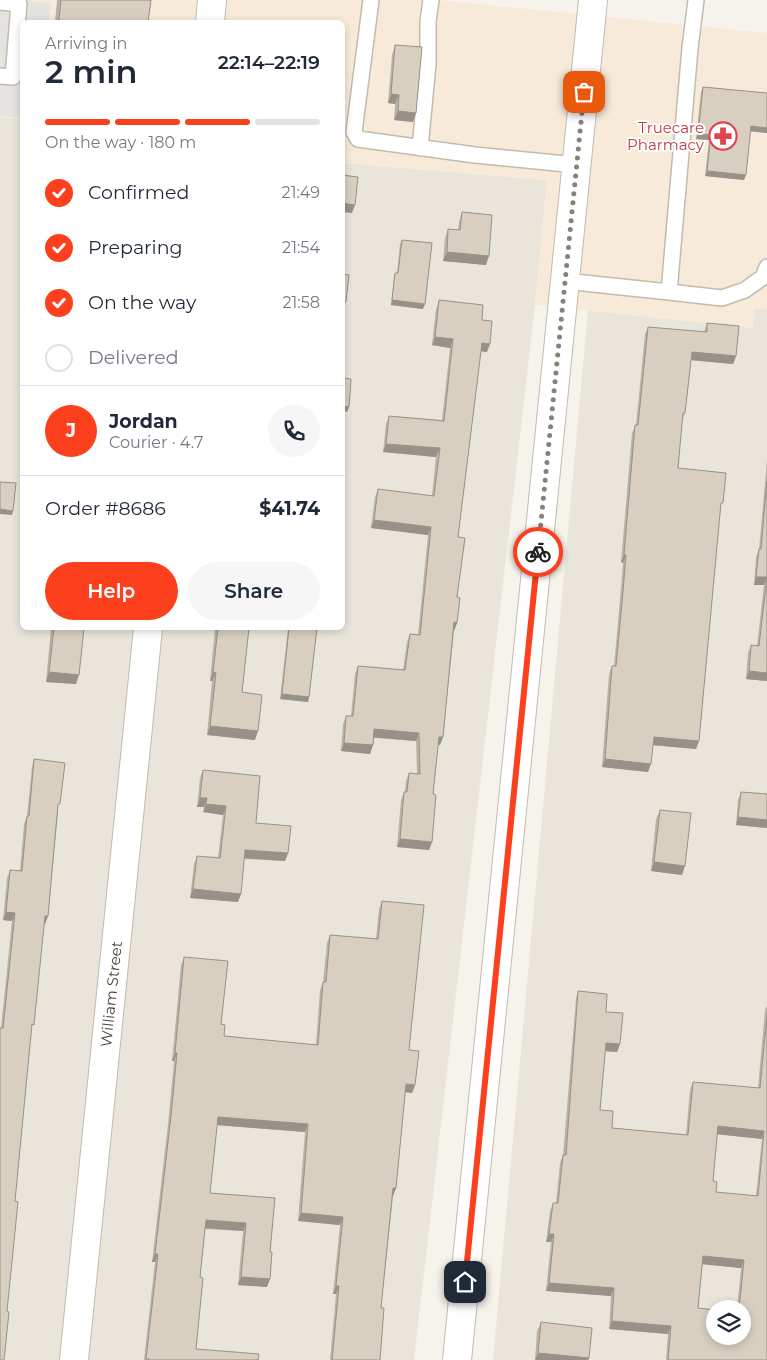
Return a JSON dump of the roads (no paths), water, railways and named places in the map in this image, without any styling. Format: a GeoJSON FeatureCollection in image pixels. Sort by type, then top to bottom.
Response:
{"type":"FeatureCollection","features":[{"type":"Feature","properties":{"kind":"street"},"geometry":{"type":"LineString","coordinates":[[210,20],[212,0]]}},
{"type":"Feature","properties":{"kind":"street"},"geometry":{"type":"LineString","coordinates":[[458,1360],[593,0]]}},
{"type":"Feature","properties":{"kind":"street","name":"William Street"},"geometry":{"type":"LineString","coordinates":[[74,1360],[148,630]]}},
{"type":"Feature","properties":{"kind":"lane"},"geometry":{"type":"LineString","coordinates":[[371,0],[354,132],[358,139],[420,148],[576,165]]}},
{"type":"Feature","properties":{"kind":"lane"},"geometry":{"type":"LineString","coordinates":[[420,148],[428,64],[428,21],[431,0]]}},
{"type":"Feature","properties":{"kind":"lane"},"geometry":{"type":"LineString","coordinates":[[669,292],[690,48],[696,0]]}},
{"type":"Feature","properties":{"kind":"lane"},"geometry":{"type":"LineString","coordinates":[[0,2],[19,4],[13,77],[0,76]]}},
{"type":"Feature","properties":{"kind":"lane"},"geometry":{"type":"LineString","coordinates":[[565,281],[722,298],[746,290],[763,277],[767,267]]}},
{"type":"Feature","properties":{"kind":"place","name":"Truecare Pharmacy"},"geometry":{"type":"Point","coordinates":[723,136]}}]}
